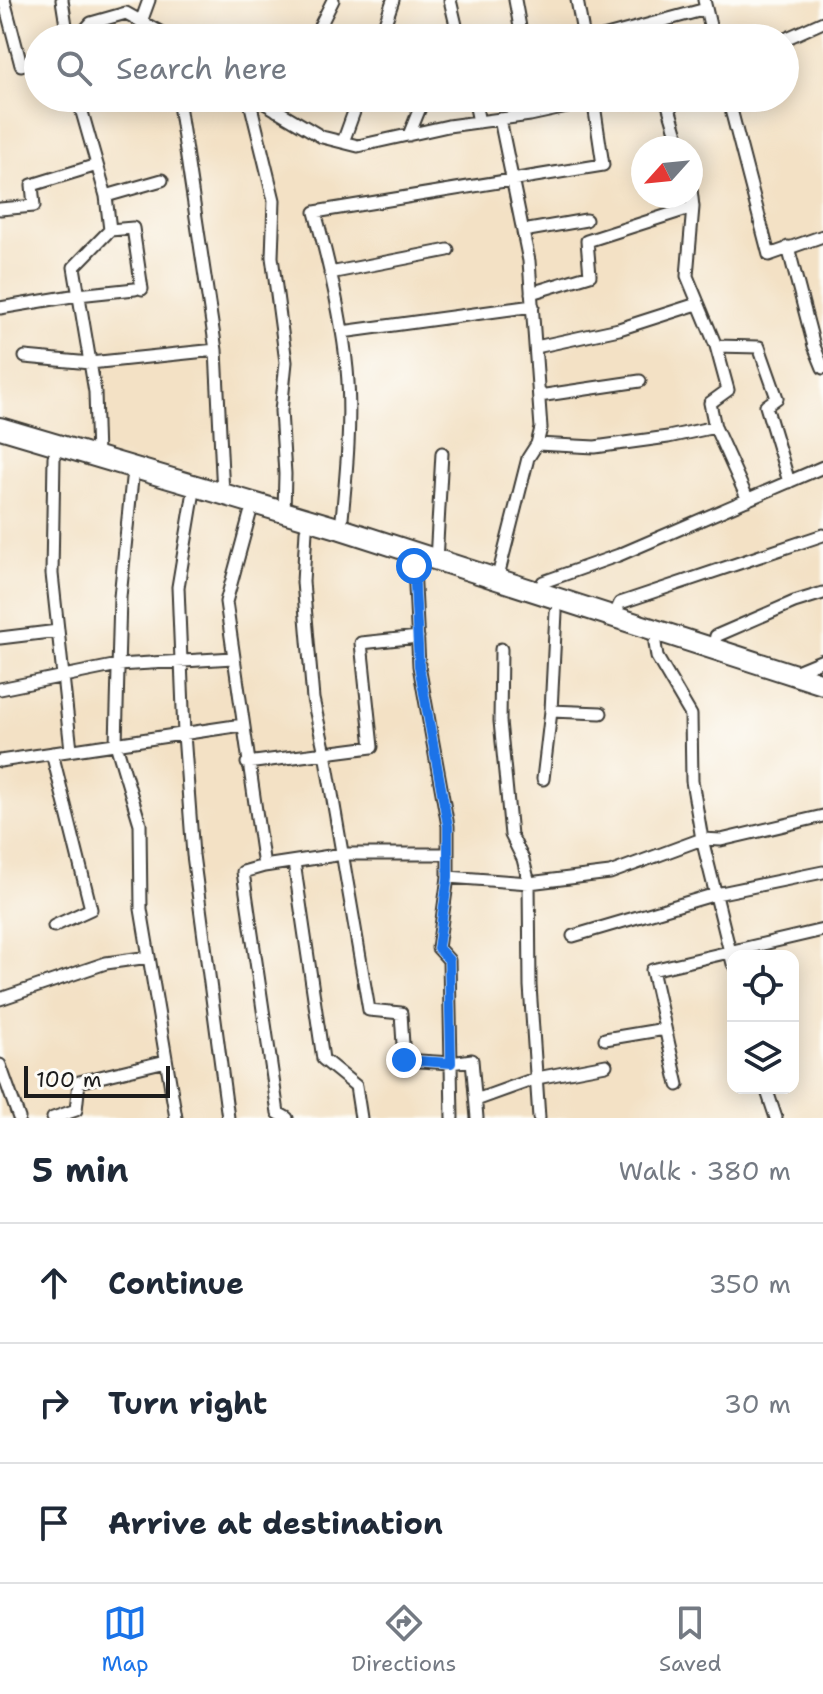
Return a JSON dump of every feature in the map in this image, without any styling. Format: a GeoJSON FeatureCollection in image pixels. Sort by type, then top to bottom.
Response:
{"type":"FeatureCollection","features":[{"type":"Feature","properties":{"kind":"highway"},"geometry":{"type":"LineString","coordinates":[[0,428],[133,474],[223,494],[306,531],[414,566],[538,594],[655,643],[823,684]]}},
{"type":"Feature","properties":{"kind":"highway"},"geometry":{"type":"LineString","coordinates":[[0,441],[54,457],[96,463]]}},
{"type":"Feature","properties":{"kind":"highway"},"geometry":{"type":"LineString","coordinates":[[133,474],[193,497],[251,509],[284,512],[341,529],[436,561],[556,612],[612,624],[712,655],[823,697]]}},
{"type":"Feature","properties":{"kind":"street"},"geometry":{"type":"LineString","coordinates":[[4,0],[21,65],[24,64]]}},
{"type":"Feature","properties":{"kind":"street"},"geometry":{"type":"LineString","coordinates":[[62,0],[66,24]]}},
{"type":"Feature","properties":{"kind":"street"},"geometry":{"type":"LineString","coordinates":[[141,22],[149,0]]}},
{"type":"Feature","properties":{"kind":"street"},"geometry":{"type":"LineString","coordinates":[[321,24],[333,0]]}},
{"type":"Feature","properties":{"kind":"street"},"geometry":{"type":"LineString","coordinates":[[385,24],[393,0]]}},
{"type":"Feature","properties":{"kind":"street"},"geometry":{"type":"LineString","coordinates":[[450,0],[456,24]]}},
{"type":"Feature","properties":{"kind":"street"},"geometry":{"type":"LineString","coordinates":[[515,0],[519,24]]}},
{"type":"Feature","properties":{"kind":"street"},"geometry":{"type":"LineString","coordinates":[[577,0],[581,24]]}},
{"type":"Feature","properties":{"kind":"street"},"geometry":{"type":"LineString","coordinates":[[644,24],[705,5]]}},
{"type":"Feature","properties":{"kind":"street"},"geometry":{"type":"LineString","coordinates":[[90,24],[126,13],[145,24]]}},
{"type":"Feature","properties":{"kind":"street"},"geometry":{"type":"LineString","coordinates":[[799,33],[823,22]]}},
{"type":"Feature","properties":{"kind":"street"},"geometry":{"type":"LineString","coordinates":[[82,112],[106,196],[110,230]]}},
{"type":"Feature","properties":{"kind":"street"},"geometry":{"type":"LineString","coordinates":[[180,112],[216,350],[223,494]]}},
{"type":"Feature","properties":{"kind":"street"},"geometry":{"type":"LineString","coordinates":[[252,112],[274,200],[272,257],[286,362],[281,411],[284,512]]}},
{"type":"Feature","properties":{"kind":"street"},"geometry":{"type":"LineString","coordinates":[[279,112],[322,137],[358,146],[543,112]]}},
{"type":"Feature","properties":{"kind":"street"},"geometry":{"type":"LineString","coordinates":[[343,142],[354,112]]}},
{"type":"Feature","properties":{"kind":"street"},"geometry":{"type":"LineString","coordinates":[[409,135],[418,112]]}},
{"type":"Feature","properties":{"kind":"street"},"geometry":{"type":"LineString","coordinates":[[477,112],[479,122]]}},
{"type":"Feature","properties":{"kind":"street"},"geometry":{"type":"LineString","coordinates":[[341,529],[348,453],[347,371],[342,332],[315,212],[603,165],[595,112]]}},
{"type":"Feature","properties":{"kind":"street"},"geometry":{"type":"LineString","coordinates":[[670,112],[677,136]]}},
{"type":"Feature","properties":{"kind":"street"},"geometry":{"type":"LineString","coordinates":[[732,112],[769,255],[823,236]]}},
{"type":"Feature","properties":{"kind":"street"},"geometry":{"type":"LineString","coordinates":[[495,586],[528,458],[537,444],[541,428],[529,261],[500,119]]}},
{"type":"Feature","properties":{"kind":"street"},"geometry":{"type":"LineString","coordinates":[[0,209],[34,206],[32,185],[97,165]]}},
{"type":"Feature","properties":{"kind":"street"},"geometry":{"type":"LineString","coordinates":[[106,196],[162,180]]}},
{"type":"Feature","properties":{"kind":"street"},"geometry":{"type":"LineString","coordinates":[[531,293],[590,275],[587,241],[690,208]]}},
{"type":"Feature","properties":{"kind":"street"},"geometry":{"type":"LineString","coordinates":[[693,208],[687,276],[716,346],[728,390],[710,403],[715,427],[748,500]]}},
{"type":"Feature","properties":{"kind":"street"},"geometry":{"type":"LineString","coordinates":[[523,231],[586,220]]}},
{"type":"Feature","properties":{"kind":"street"},"geometry":{"type":"LineString","coordinates":[[0,308],[78,295],[139,289],[133,228],[110,230],[74,267],[78,295],[95,392],[96,463]]}},
{"type":"Feature","properties":{"kind":"street"},"geometry":{"type":"LineString","coordinates":[[788,247],[814,346],[823,368]]}},
{"type":"Feature","properties":{"kind":"street"},"geometry":{"type":"LineString","coordinates":[[330,273],[448,250]]}},
{"type":"Feature","properties":{"kind":"street"},"geometry":{"type":"LineString","coordinates":[[536,347],[619,329],[697,304]]}},
{"type":"Feature","properties":{"kind":"street"},"geometry":{"type":"LineString","coordinates":[[342,332],[533,306]]}},
{"type":"Feature","properties":{"kind":"street"},"geometry":{"type":"LineString","coordinates":[[716,346],[759,347],[777,398],[766,406],[789,482]]}},
{"type":"Feature","properties":{"kind":"street"},"geometry":{"type":"LineString","coordinates":[[25,357],[90,363],[216,350]]}},
{"type":"Feature","properties":{"kind":"street"},"geometry":{"type":"LineString","coordinates":[[539,396],[640,381]]}},
{"type":"Feature","properties":{"kind":"street"},"geometry":{"type":"LineString","coordinates":[[537,444],[595,447],[715,427]]}},
{"type":"Feature","properties":{"kind":"street"},"geometry":{"type":"LineString","coordinates":[[436,561],[442,453]]}},
{"type":"Feature","properties":{"kind":"street"},"geometry":{"type":"LineString","coordinates":[[54,457],[52,574],[71,750]]}},
{"type":"Feature","properties":{"kind":"street"},"geometry":{"type":"LineString","coordinates":[[538,594],[543,582],[619,555],[823,467]]}},
{"type":"Feature","properties":{"kind":"street"},"geometry":{"type":"LineString","coordinates":[[133,474],[120,597],[116,744],[140,824],[141,909],[176,1118]]}},
{"type":"Feature","properties":{"kind":"street"},"geometry":{"type":"LineString","coordinates":[[193,497],[178,587],[184,734],[193,855],[228,1118]]}},
{"type":"Feature","properties":{"kind":"street"},"geometry":{"type":"LineString","coordinates":[[251,509],[226,602],[264,866]]}},
{"type":"Feature","properties":{"kind":"street"},"geometry":{"type":"LineString","coordinates":[[306,531],[303,582],[313,699],[369,1010],[401,1013],[404,1060],[451,1063],[472,1060],[477,1118]]}},
{"type":"Feature","properties":{"kind":"street"},"geometry":{"type":"LineString","coordinates":[[612,624],[620,603],[823,535]]}},
{"type":"Feature","properties":{"kind":"street"},"geometry":{"type":"LineString","coordinates":[[414,566],[419,666],[448,826],[448,877],[438,948],[449,960],[452,1118]]}},
{"type":"Feature","properties":{"kind":"street"},"geometry":{"type":"LineString","coordinates":[[712,655],[716,636],[794,602],[823,593]]}},
{"type":"Feature","properties":{"kind":"street"},"geometry":{"type":"LineString","coordinates":[[543,779],[551,711],[556,612]]}},
{"type":"Feature","properties":{"kind":"street"},"geometry":{"type":"LineString","coordinates":[[0,638],[58,631]]}},
{"type":"Feature","properties":{"kind":"street"},"geometry":{"type":"LineString","coordinates":[[247,763],[372,747],[361,643],[418,637]]}},
{"type":"Feature","properties":{"kind":"street"},"geometry":{"type":"LineString","coordinates":[[655,643],[657,657],[691,715],[692,781],[702,839],[730,950]]}},
{"type":"Feature","properties":{"kind":"street"},"geometry":{"type":"LineString","coordinates":[[501,649],[500,721],[511,835],[523,859],[529,883],[530,986],[539,1118]]}},
{"type":"Feature","properties":{"kind":"street"},"geometry":{"type":"LineString","coordinates":[[0,689],[118,665],[233,658]]}},
{"type":"Feature","properties":{"kind":"street"},"geometry":{"type":"LineString","coordinates":[[789,674],[823,660]]}},
{"type":"Feature","properties":{"kind":"street"},"geometry":{"type":"LineString","coordinates":[[551,711],[601,713]]}},
{"type":"Feature","properties":{"kind":"street"},"geometry":{"type":"LineString","coordinates":[[0,761],[242,725]]}},
{"type":"Feature","properties":{"kind":"street"},"geometry":{"type":"LineString","coordinates":[[52,753],[91,909],[54,926]]}},
{"type":"Feature","properties":{"kind":"street"},"geometry":{"type":"LineString","coordinates":[[448,877],[529,883],[610,873],[702,839],[721,840],[823,816]]}},
{"type":"Feature","properties":{"kind":"street"},"geometry":{"type":"LineString","coordinates":[[280,1116],[243,872],[343,854],[448,854]]}},
{"type":"Feature","properties":{"kind":"street"},"geometry":{"type":"LineString","coordinates":[[294,862],[323,1059],[356,1086],[361,1118]]}},
{"type":"Feature","properties":{"kind":"street"},"geometry":{"type":"LineString","coordinates":[[573,936],[716,894],[823,872]]}},
{"type":"Feature","properties":{"kind":"street"},"geometry":{"type":"LineString","coordinates":[[758,950],[823,930]]}},
{"type":"Feature","properties":{"kind":"street"},"geometry":{"type":"LineString","coordinates":[[0,999],[106,963],[149,957]]}},
{"type":"Feature","properties":{"kind":"street"},"geometry":{"type":"LineString","coordinates":[[678,1085],[652,970],[727,959]]}},
{"type":"Feature","properties":{"kind":"street"},"geometry":{"type":"LineString","coordinates":[[605,1039],[665,1029]]}},
{"type":"Feature","properties":{"kind":"street"},"geometry":{"type":"LineString","coordinates":[[53,1118],[76,1110],[79,1082],[166,1061]]}},
{"type":"Feature","properties":{"kind":"street"},"geometry":{"type":"LineString","coordinates":[[476,1100],[537,1078],[606,1065]]}},
{"type":"Feature","properties":{"kind":"street"},"geometry":{"type":"LineString","coordinates":[[0,1066],[19,1118]]}},
{"type":"Feature","properties":{"kind":"street"},"geometry":{"type":"LineString","coordinates":[[768,1094],[776,1118]]}},
{"type":"Feature","properties":{"kind":"route"},"geometry":{"type":"LineString","coordinates":[[404,1060],[451,1063],[449,960],[438,948],[448,877],[448,826],[419,666],[414,566]]}}]}
